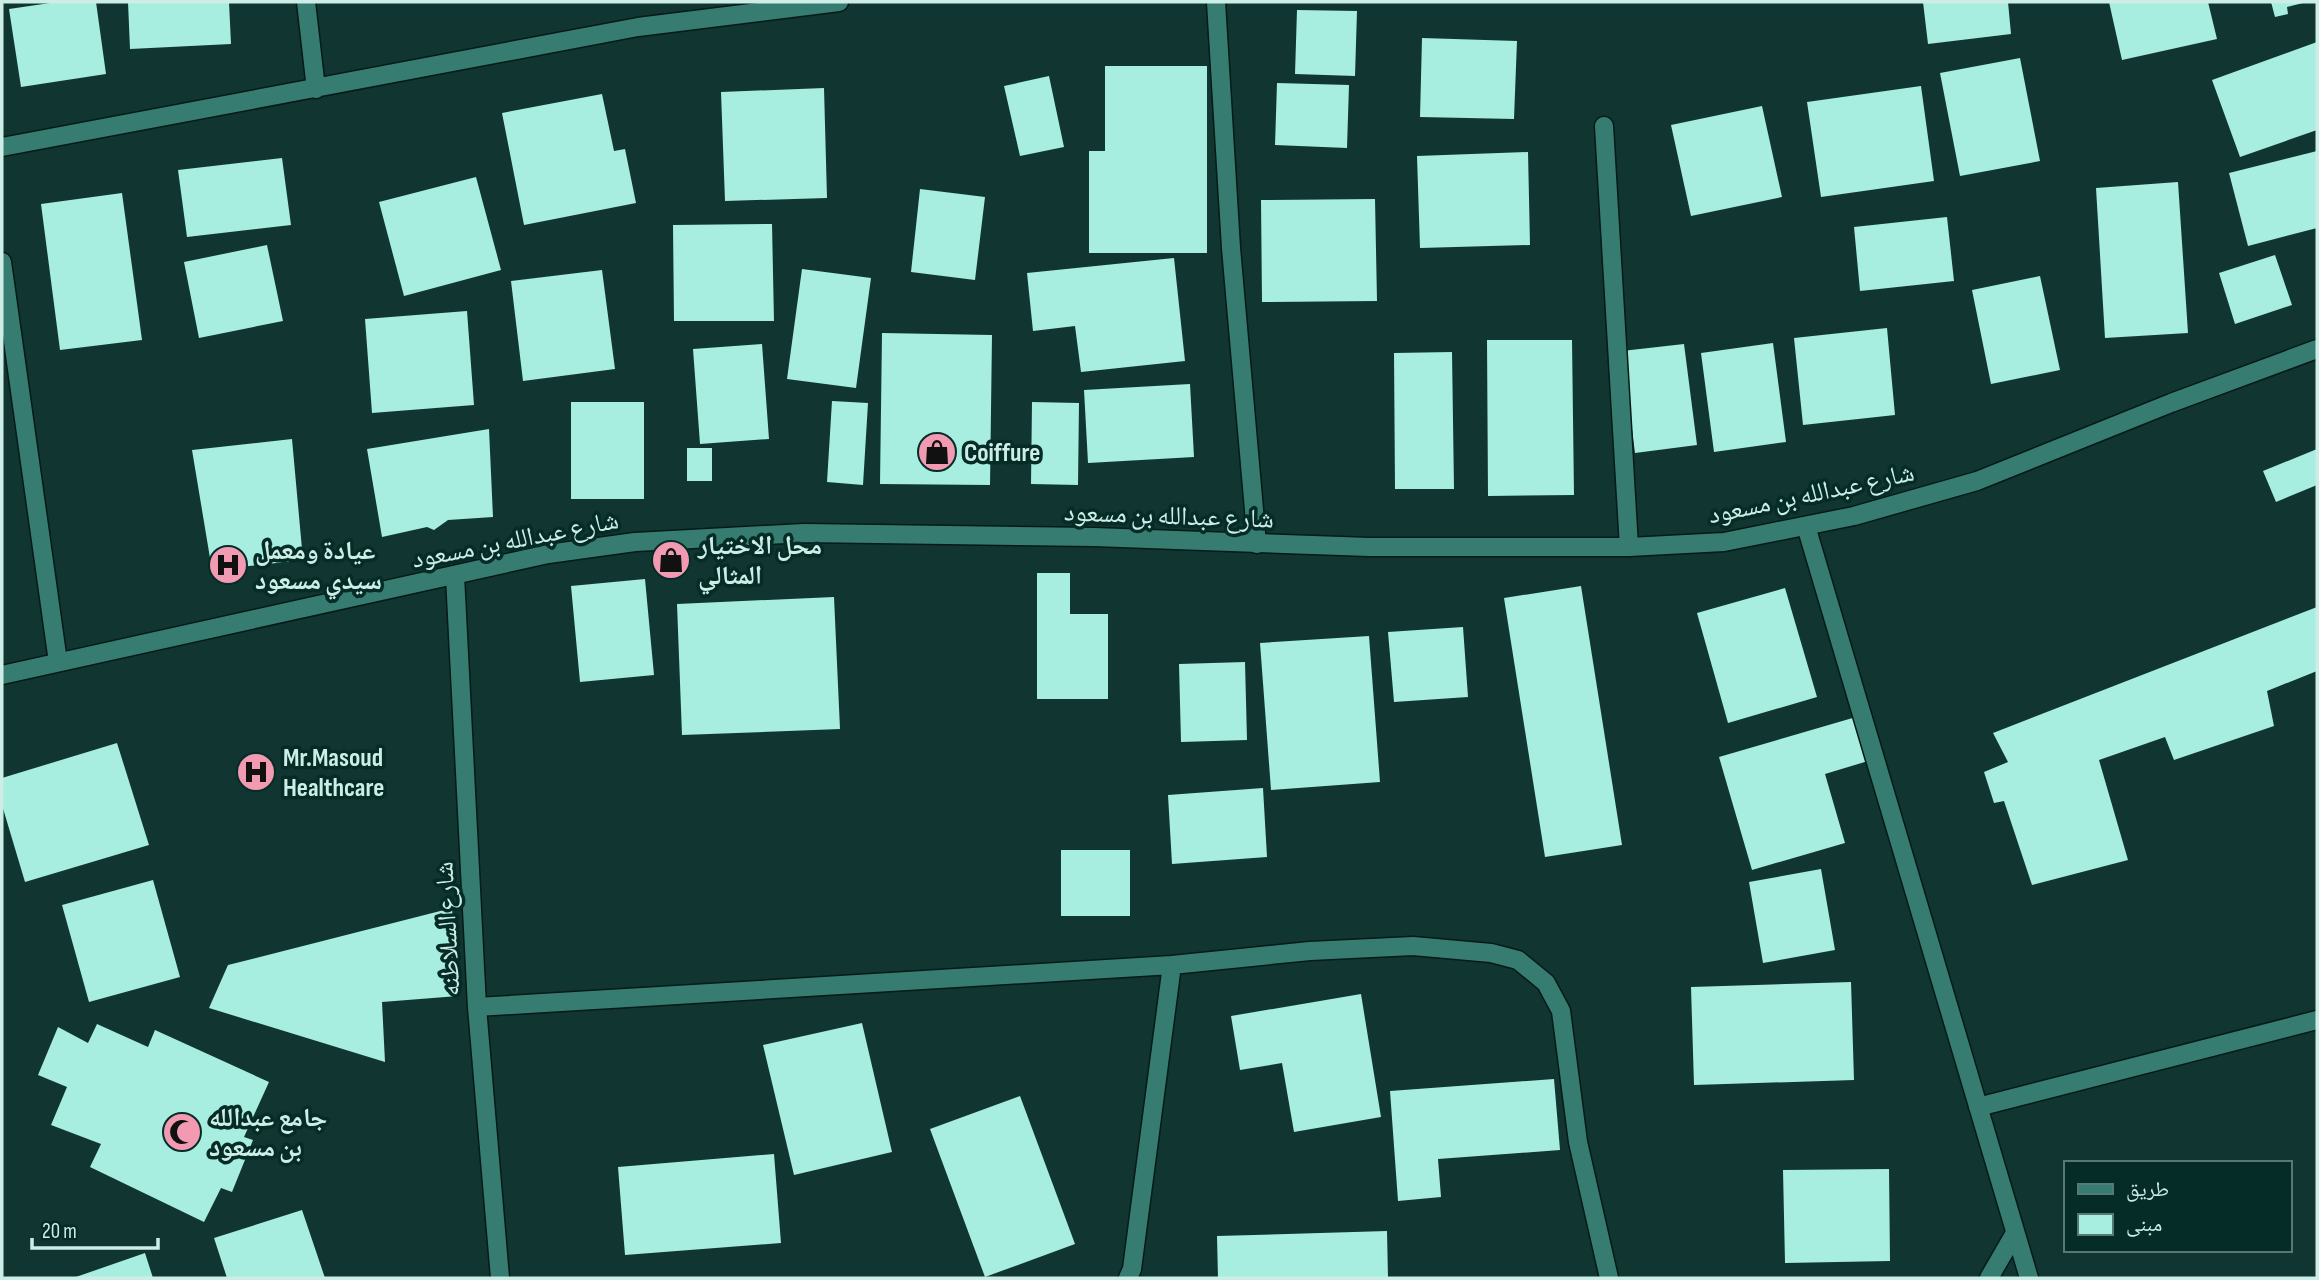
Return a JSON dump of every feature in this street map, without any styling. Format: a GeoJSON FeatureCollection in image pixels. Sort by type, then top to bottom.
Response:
{"type":"FeatureCollection","features":[{"type":"Feature","properties":{"kind":"street"},"geometry":{"type":"LineString","coordinates":[[306,2],[316,89]]}},
{"type":"Feature","properties":{"kind":"street"},"geometry":{"type":"LineString","coordinates":[[2,146],[638,27],[802,4],[839,2]]}},
{"type":"Feature","properties":{"kind":"street"},"geometry":{"type":"LineString","coordinates":[[1216,2],[1231,248],[1257,544]]}},
{"type":"Feature","properties":{"kind":"street"},"geometry":{"type":"LineString","coordinates":[[1604,126],[1629,547]]}},
{"type":"Feature","properties":{"kind":"street"},"geometry":{"type":"LineString","coordinates":[[2,262],[58,662]]}},
{"type":"Feature","properties":{"kind":"street","name":"شارع عبدالله بن مسعود"},"geometry":{"type":"LineString","coordinates":[[2,675],[548,554],[635,542],[804,533],[1094,537],[1257,544],[1629,547],[1724,542],[1806,526],[1977,481],[2171,403],[2317,349]]}},
{"type":"Feature","properties":{"kind":"street"},"geometry":{"type":"LineString","coordinates":[[1806,526],[2029,1278]]}},
{"type":"Feature","properties":{"kind":"street","name":"شارع السلاطنه"},"geometry":{"type":"LineString","coordinates":[[455,576],[477,1007],[500,1278]]}},
{"type":"Feature","properties":{"kind":"street"},"geometry":{"type":"LineString","coordinates":[[477,1007],[1172,965],[1310,951],[1413,946],[1491,953],[1518,960],[1546,983],[1561,1011],[1578,1142],[1609,1278]]}},
{"type":"Feature","properties":{"kind":"street"},"geometry":{"type":"LineString","coordinates":[[1128,1278],[1132,1269],[1172,965]]}},
{"type":"Feature","properties":{"kind":"street"},"geometry":{"type":"LineString","coordinates":[[1978,1107],[2317,1020]]}},
{"type":"Feature","properties":{"kind":"street"},"geometry":{"type":"LineString","coordinates":[[1989,1278],[2015,1233]]}},
{"type":"Feature","properties":{"kind":"building"},"geometry":{"type":"Polygon","coordinates":[[[57,2],[96,2],[106,74],[21,87],[9,9],[57,2]]]}},
{"type":"Feature","properties":{"kind":"building"},"geometry":{"type":"Polygon","coordinates":[[[128,2],[229,2],[231,44],[130,49],[128,2]]]}},
{"type":"Feature","properties":{"kind":"building"},"geometry":{"type":"Polygon","coordinates":[[[1923,2],[2008,2],[2011,34],[1928,44],[1923,2]]]}},
{"type":"Feature","properties":{"kind":"building"},"geometry":{"type":"Polygon","coordinates":[[[2109,2],[2208,2],[2217,39],[2122,60],[2109,2]]]}},
{"type":"Feature","properties":{"kind":"building"},"geometry":{"type":"Polygon","coordinates":[[[2271,2],[2303,3],[2287,7],[2288,14],[2275,17],[2271,2]]]}},
{"type":"Feature","properties":{"kind":"building"},"geometry":{"type":"Polygon","coordinates":[[[1297,10],[1357,11],[1355,76],[1295,74],[1297,10]]]}},
{"type":"Feature","properties":{"kind":"building"},"geometry":{"type":"Polygon","coordinates":[[[1422,38],[1517,41],[1514,119],[1420,117],[1422,38]]]}},
{"type":"Feature","properties":{"kind":"building"},"geometry":{"type":"Polygon","coordinates":[[[2317,42],[2317,130],[2240,157],[2212,80],[2317,42]]]}},
{"type":"Feature","properties":{"kind":"building"},"geometry":{"type":"Polygon","coordinates":[[[2020,58],[2040,161],[1960,176],[1940,73],[2020,58]]]}},
{"type":"Feature","properties":{"kind":"building"},"geometry":{"type":"Polygon","coordinates":[[[1105,66],[1207,66],[1207,253],[1089,253],[1089,151],[1105,151],[1105,66]]]}},
{"type":"Feature","properties":{"kind":"building"},"geometry":{"type":"Polygon","coordinates":[[[1049,76],[1064,147],[1020,156],[1004,86],[1049,76]]]}},
{"type":"Feature","properties":{"kind":"building"},"geometry":{"type":"Polygon","coordinates":[[[1277,83],[1349,85],[1347,148],[1275,145],[1277,83]]]}},
{"type":"Feature","properties":{"kind":"building"},"geometry":{"type":"Polygon","coordinates":[[[1921,86],[1934,181],[1821,197],[1807,102],[1921,86]]]}},
{"type":"Feature","properties":{"kind":"building"},"geometry":{"type":"Polygon","coordinates":[[[824,88],[827,198],[725,201],[721,92],[824,88]]]}},
{"type":"Feature","properties":{"kind":"building"},"geometry":{"type":"Polygon","coordinates":[[[602,94],[614,151],[625,149],[636,203],[524,225],[502,113],[602,94]]]}},
{"type":"Feature","properties":{"kind":"building"},"geometry":{"type":"Polygon","coordinates":[[[1762,106],[1782,197],[1691,216],[1671,125],[1762,106]]]}},
{"type":"Feature","properties":{"kind":"building"},"geometry":{"type":"Polygon","coordinates":[[[2317,151],[2317,228],[2248,246],[2229,173],[2317,151]]]}},
{"type":"Feature","properties":{"kind":"building"},"geometry":{"type":"Polygon","coordinates":[[[1528,152],[1530,245],[1420,248],[1417,156],[1528,152]]]}},
{"type":"Feature","properties":{"kind":"building"},"geometry":{"type":"Polygon","coordinates":[[[282,158],[291,225],[187,237],[178,170],[282,158]]]}},
{"type":"Feature","properties":{"kind":"building"},"geometry":{"type":"Polygon","coordinates":[[[476,177],[501,270],[404,296],[379,202],[476,177]]]}},
{"type":"Feature","properties":{"kind":"building"},"geometry":{"type":"Polygon","coordinates":[[[2178,182],[2188,333],[2105,338],[2096,188],[2178,182]]]}},
{"type":"Feature","properties":{"kind":"building"},"geometry":{"type":"Polygon","coordinates":[[[920,189],[985,197],[975,280],[911,272],[920,189]]]}},
{"type":"Feature","properties":{"kind":"building"},"geometry":{"type":"Polygon","coordinates":[[[122,193],[142,340],[60,350],[41,204],[122,193]]]}},
{"type":"Feature","properties":{"kind":"building"},"geometry":{"type":"Polygon","coordinates":[[[1375,199],[1377,301],[1262,302],[1261,200],[1375,199]]]}},
{"type":"Feature","properties":{"kind":"building"},"geometry":{"type":"Polygon","coordinates":[[[1947,217],[1954,281],[1860,291],[1854,227],[1947,217]]]}},
{"type":"Feature","properties":{"kind":"building"},"geometry":{"type":"Polygon","coordinates":[[[772,224],[774,321],[674,321],[673,225],[772,224]]]}},
{"type":"Feature","properties":{"kind":"building"},"geometry":{"type":"Polygon","coordinates":[[[267,245],[283,321],[199,338],[184,262],[267,245]]]}},
{"type":"Feature","properties":{"kind":"building"},"geometry":{"type":"Polygon","coordinates":[[[2275,255],[2292,305],[2235,324],[2219,273],[2275,255]]]}},
{"type":"Feature","properties":{"kind":"building"},"geometry":{"type":"Polygon","coordinates":[[[1174,258],[1185,361],[1081,372],[1075,326],[1033,331],[1027,273],[1174,258]]]}},
{"type":"Feature","properties":{"kind":"building"},"geometry":{"type":"Polygon","coordinates":[[[802,269],[871,278],[856,388],[787,379],[802,269]]]}},
{"type":"Feature","properties":{"kind":"building"},"geometry":{"type":"Polygon","coordinates":[[[602,270],[615,369],[523,381],[511,281],[602,270]]]}},
{"type":"Feature","properties":{"kind":"building"},"geometry":{"type":"Polygon","coordinates":[[[2040,276],[2060,370],[1991,384],[1972,290],[2040,276]]]}},
{"type":"Feature","properties":{"kind":"building"},"geometry":{"type":"Polygon","coordinates":[[[467,311],[474,405],[372,413],[365,319],[467,311]]]}},
{"type":"Feature","properties":{"kind":"building"},"geometry":{"type":"Polygon","coordinates":[[[1887,328],[1895,415],[1803,425],[1794,338],[1887,328]]]}},
{"type":"Feature","properties":{"kind":"building"},"geometry":{"type":"Polygon","coordinates":[[[882,333],[992,335],[990,485],[880,484],[882,333]]]}},
{"type":"Feature","properties":{"kind":"building"},"geometry":{"type":"Polygon","coordinates":[[[1487,340],[1572,340],[1574,495],[1488,496],[1487,340]]]}},
{"type":"Feature","properties":{"kind":"building"},"geometry":{"type":"Polygon","coordinates":[[[1773,343],[1786,442],[1714,452],[1701,353],[1773,343]]]}},
{"type":"Feature","properties":{"kind":"building"},"geometry":{"type":"Polygon","coordinates":[[[762,344],[769,439],[700,444],[693,349],[762,344]]]}},
{"type":"Feature","properties":{"kind":"building"},"geometry":{"type":"Polygon","coordinates":[[[1684,344],[1697,445],[1635,453],[1622,351],[1684,344]]]}},
{"type":"Feature","properties":{"kind":"building"},"geometry":{"type":"Polygon","coordinates":[[[1452,352],[1454,489],[1395,489],[1394,353],[1452,352]]]}},
{"type":"Feature","properties":{"kind":"building"},"geometry":{"type":"Polygon","coordinates":[[[1190,384],[1194,457],[1088,463],[1084,390],[1190,384]]]}},
{"type":"Feature","properties":{"kind":"building"},"geometry":{"type":"Polygon","coordinates":[[[832,401],[868,403],[863,485],[827,482],[832,401]]]}},
{"type":"Feature","properties":{"kind":"building"},"geometry":{"type":"Polygon","coordinates":[[[571,402],[644,402],[644,499],[571,499],[571,402]]]}},
{"type":"Feature","properties":{"kind":"building"},"geometry":{"type":"Polygon","coordinates":[[[1032,402],[1079,403],[1078,485],[1031,484],[1032,402]]]}},
{"type":"Feature","properties":{"kind":"building"},"geometry":{"type":"Polygon","coordinates":[[[489,429],[493,517],[448,520],[434,530],[427,527],[382,537],[367,449],[489,429]]]}},
{"type":"Feature","properties":{"kind":"building"},"geometry":{"type":"Polygon","coordinates":[[[292,439],[303,560],[212,570],[192,450],[292,439]]]}},
{"type":"Feature","properties":{"kind":"building"},"geometry":{"type":"Polygon","coordinates":[[[687,448],[712,448],[712,481],[687,481],[687,448]]]}},
{"type":"Feature","properties":{"kind":"building"},"geometry":{"type":"Polygon","coordinates":[[[2317,449],[2317,485],[2276,502],[2263,471],[2317,449]]]}},
{"type":"Feature","properties":{"kind":"building"},"geometry":{"type":"Polygon","coordinates":[[[1037,573],[1070,573],[1070,614],[1108,614],[1108,699],[1037,699],[1037,573]]]}},
{"type":"Feature","properties":{"kind":"building"},"geometry":{"type":"Polygon","coordinates":[[[645,579],[654,675],[580,682],[571,586],[645,579]]]}},
{"type":"Feature","properties":{"kind":"building"},"geometry":{"type":"Polygon","coordinates":[[[1581,586],[1622,845],[1545,857],[1504,598],[1581,586]]]}},
{"type":"Feature","properties":{"kind":"building"},"geometry":{"type":"Polygon","coordinates":[[[1785,588],[1817,697],[1728,723],[1697,613],[1785,588]]]}},
{"type":"Feature","properties":{"kind":"building"},"geometry":{"type":"Polygon","coordinates":[[[834,597],[840,729],[682,735],[677,604],[834,597]]]}},
{"type":"Feature","properties":{"kind":"building"},"geometry":{"type":"Polygon","coordinates":[[[2317,607],[2317,671],[2267,691],[2274,726],[2174,760],[2165,737],[2099,760],[2128,860],[2032,885],[2004,801],[1994,803],[1984,772],[2008,762],[1993,733],[2317,607]]]}},
{"type":"Feature","properties":{"kind":"building"},"geometry":{"type":"Polygon","coordinates":[[[1463,627],[1468,697],[1394,702],[1388,632],[1463,627]]]}},
{"type":"Feature","properties":{"kind":"building"},"geometry":{"type":"Polygon","coordinates":[[[1369,636],[1380,782],[1271,790],[1260,643],[1369,636]]]}},
{"type":"Feature","properties":{"kind":"building"},"geometry":{"type":"Polygon","coordinates":[[[1245,662],[1247,740],[1181,742],[1179,664],[1245,662]]]}},
{"type":"Feature","properties":{"kind":"building"},"geometry":{"type":"Polygon","coordinates":[[[1856,717],[1868,761],[1825,774],[1845,843],[1752,870],[1719,757],[1856,717]]]}},
{"type":"Feature","properties":{"kind":"building"},"geometry":{"type":"Polygon","coordinates":[[[117,743],[149,845],[25,882],[2,805],[2,778],[117,743]]]}},
{"type":"Feature","properties":{"kind":"building"},"geometry":{"type":"Polygon","coordinates":[[[1263,788],[1267,857],[1172,864],[1168,795],[1263,788]]]}},
{"type":"Feature","properties":{"kind":"building"},"geometry":{"type":"Polygon","coordinates":[[[1061,850],[1130,850],[1130,916],[1061,916],[1061,850]]]}},
{"type":"Feature","properties":{"kind":"building"},"geometry":{"type":"Polygon","coordinates":[[[1821,869],[1835,950],[1763,963],[1749,882],[1821,869]]]}},
{"type":"Feature","properties":{"kind":"building"},"geometry":{"type":"Polygon","coordinates":[[[153,880],[180,977],[89,1002],[62,905],[153,880]]]}},
{"type":"Feature","properties":{"kind":"building"},"geometry":{"type":"Polygon","coordinates":[[[452,908],[458,996],[382,1002],[385,1062],[209,1008],[228,965],[452,908]]]}},
{"type":"Feature","properties":{"kind":"building"},"geometry":{"type":"Polygon","coordinates":[[[1851,982],[1854,1080],[1694,1085],[1691,987],[1851,982]]]}},
{"type":"Feature","properties":{"kind":"building"},"geometry":{"type":"Polygon","coordinates":[[[1361,994],[1381,1117],[1294,1132],[1282,1063],[1240,1070],[1231,1016],[1361,994]]]}},
{"type":"Feature","properties":{"kind":"building"},"geometry":{"type":"Polygon","coordinates":[[[862,1023],[892,1152],[794,1175],[763,1045],[862,1023]]]}},
{"type":"Feature","properties":{"kind":"building"},"geometry":{"type":"Polygon","coordinates":[[[97,1024],[148,1047],[155,1030],[269,1082],[244,1137],[253,1140],[232,1192],[221,1188],[204,1222],[90,1167],[101,1144],[51,1125],[67,1087],[38,1075],[58,1027],[88,1043],[97,1024]]]}},
{"type":"Feature","properties":{"kind":"building"},"geometry":{"type":"Polygon","coordinates":[[[1554,1079],[1560,1150],[1438,1159],[1441,1197],[1398,1201],[1390,1091],[1554,1079]]]}},
{"type":"Feature","properties":{"kind":"building"},"geometry":{"type":"Polygon","coordinates":[[[1020,1096],[1075,1244],[985,1277],[930,1129],[1020,1096]]]}},
{"type":"Feature","properties":{"kind":"building"},"geometry":{"type":"Polygon","coordinates":[[[774,1154],[781,1243],[625,1255],[618,1167],[774,1154]]]}},
{"type":"Feature","properties":{"kind":"building"},"geometry":{"type":"Polygon","coordinates":[[[1889,1169],[1890,1261],[1785,1263],[1783,1170],[1889,1169]]]}},
{"type":"Feature","properties":{"kind":"building"},"geometry":{"type":"Polygon","coordinates":[[[302,1210],[325,1278],[227,1278],[214,1238],[302,1210]]]}},
{"type":"Feature","properties":{"kind":"building"},"geometry":{"type":"Polygon","coordinates":[[[1387,1231],[1388,1278],[1218,1278],[1217,1236],[1387,1231]]]}},
{"type":"Feature","properties":{"kind":"building"},"geometry":{"type":"Polygon","coordinates":[[[145,1253],[153,1278],[73,1278],[145,1253]]]}},
{"type":"Feature","properties":{"kind":"place","name":"Coiffure"},"geometry":{"type":"Point","coordinates":[937,452]}},
{"type":"Feature","properties":{"kind":"place","name":"محل الاختيار المثالي"},"geometry":{"type":"Point","coordinates":[671,560]}},
{"type":"Feature","properties":{"kind":"place","name":"عيادة ومعمل سيدي مسعود"},"geometry":{"type":"Point","coordinates":[228,565]}},
{"type":"Feature","properties":{"kind":"place","name":"Mr.Masoud Healthcare"},"geometry":{"type":"Point","coordinates":[256,772]}},
{"type":"Feature","properties":{"kind":"place","name":"جامع عبدالله بن مسعود"},"geometry":{"type":"Point","coordinates":[182,1132]}}]}
